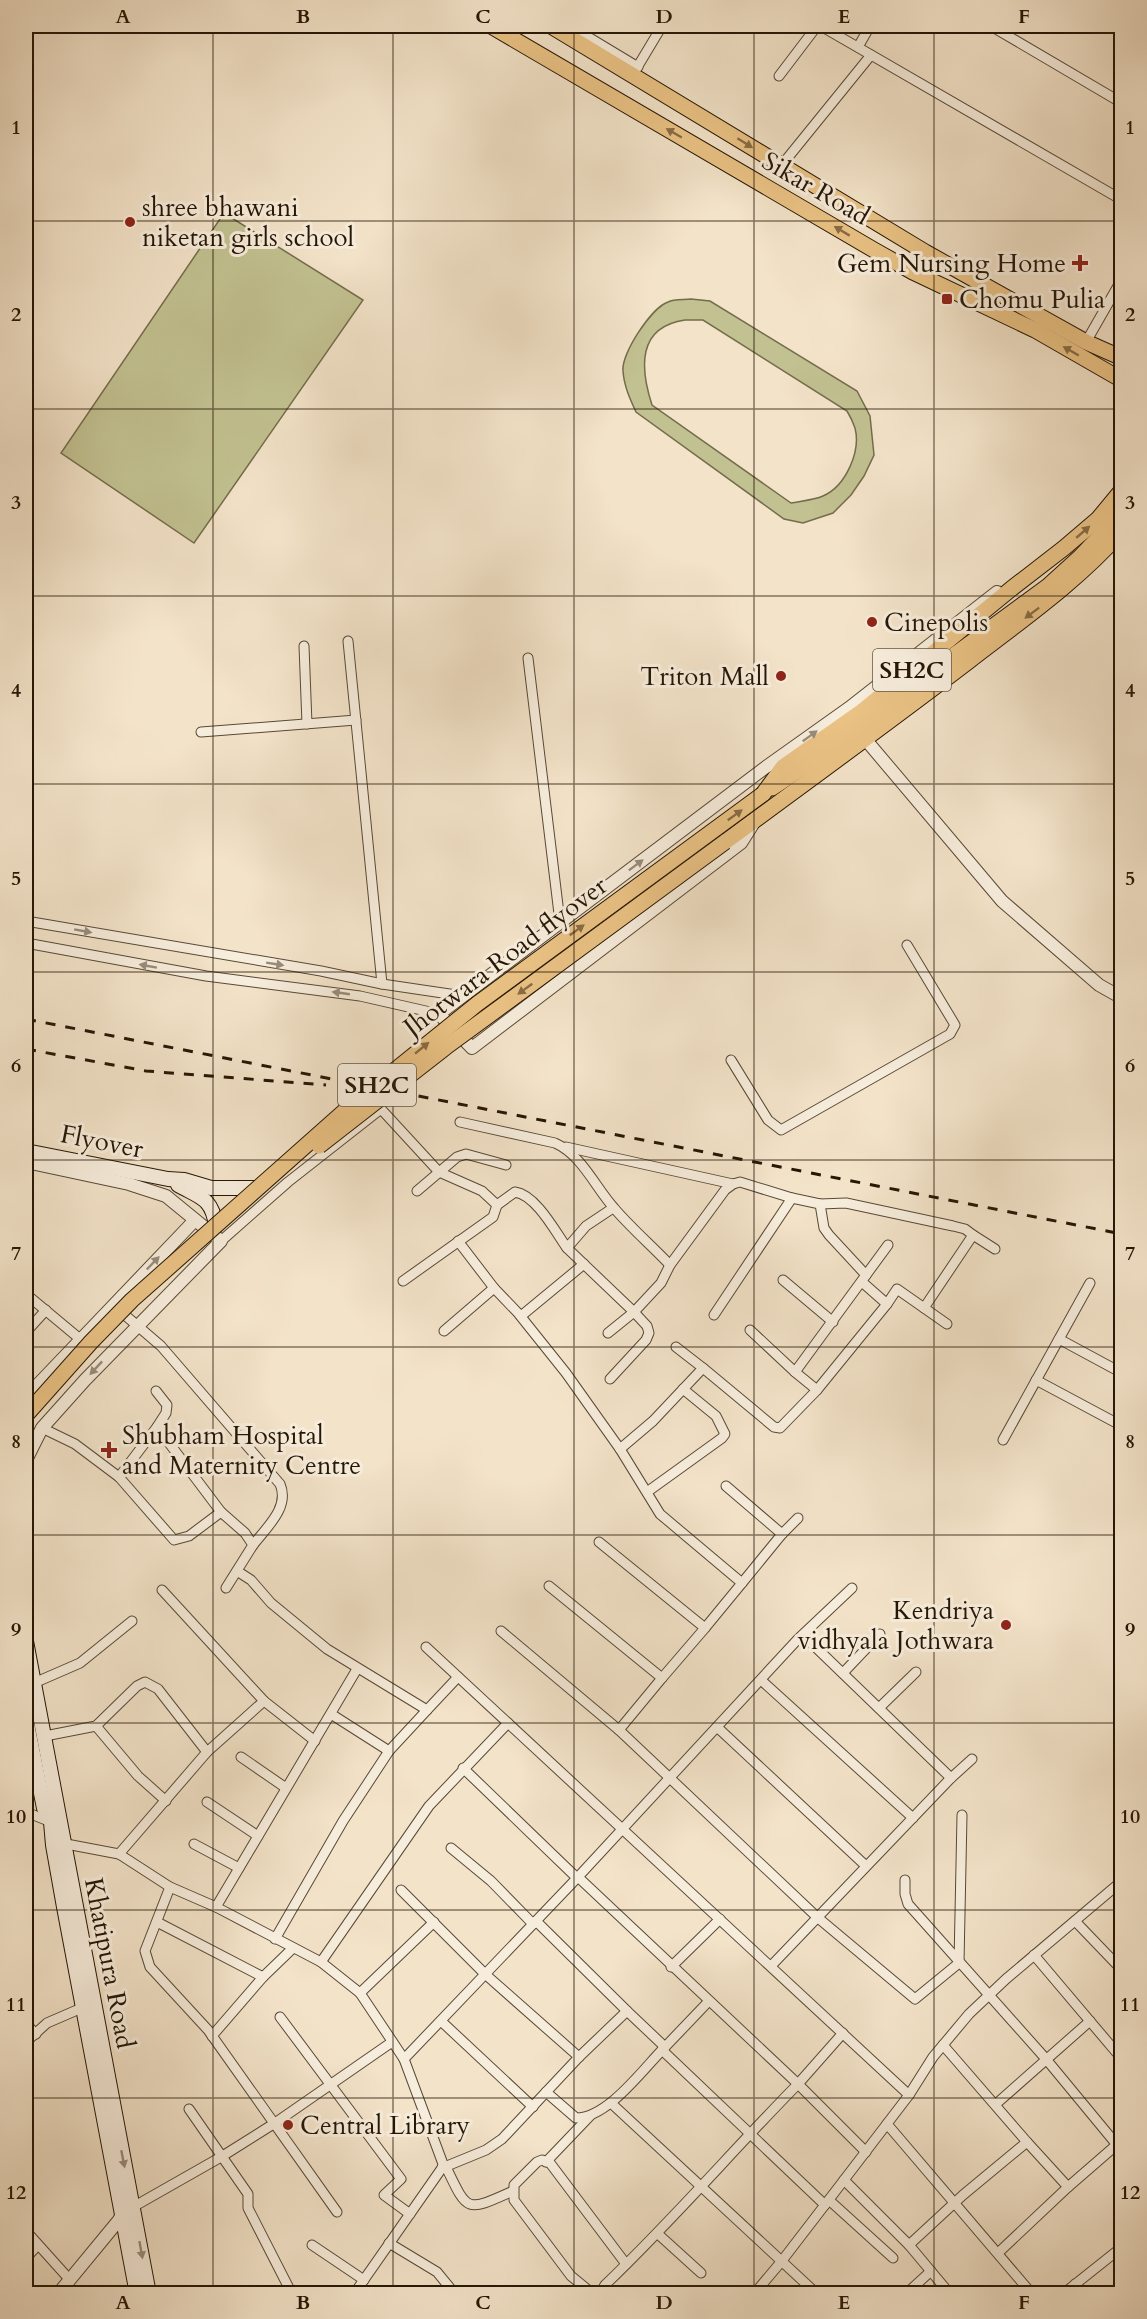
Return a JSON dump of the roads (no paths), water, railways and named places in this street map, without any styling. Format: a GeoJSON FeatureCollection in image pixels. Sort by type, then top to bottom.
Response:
{"type":"FeatureCollection","features":[{"type":"Feature","properties":{"kind":"main road","name":"Sikar Road"},"geometry":{"type":"LineString","coordinates":[[491,26],[884,256],[1035,330],[1122,380]]}},
{"type":"Feature","properties":{"kind":"main road"},"geometry":{"type":"LineString","coordinates":[[551,26],[635,71],[781,165],[925,252],[1086,342],[1122,358]]}},
{"type":"Feature","properties":{"kind":"main road","name":"SH2C"},"geometry":{"type":"LineString","coordinates":[[1038,567],[1098,519],[1122,490]]}},
{"type":"Feature","properties":{"kind":"main road","name":"Jhotwara Road flyover"},"geometry":{"type":"LineString","coordinates":[[26,1415],[132,1300],[348,1108],[477,1004],[762,794],[849,736],[1048,586],[1081,556],[1122,513]]}},
{"type":"Feature","properties":{"kind":"main road","name":"Jhotwara Road flyover"},"geometry":{"type":"LineString","coordinates":[[26,1427],[100,1343],[146,1299],[316,1148],[446,1047],[866,740],[1055,595],[1078,576],[1122,531]]}},
{"type":"Feature","properties":{"kind":"main road","name":"Jhotwara Road flyover"},"geometry":{"type":"LineString","coordinates":[[762,794],[783,767],[861,712],[1038,567]]}},
{"type":"Feature","properties":{"kind":"main road","name":"Flyover"},"geometry":{"type":"LineString","coordinates":[[26,1151],[168,1179],[184,1180],[211,1188],[256,1188]]}},
{"type":"Feature","properties":{"kind":"main road","name":"Flyover"},"geometry":{"type":"LineString","coordinates":[[168,1179],[209,1203],[214,1213],[216,1226]]}},
{"type":"Feature","properties":{"kind":"main road","name":"Khatipura Road"},"geometry":{"type":"LineString","coordinates":[[26,1641],[30,1681],[45,1736],[58,1843],[127,2211],[137,2294]]}},
{"type":"Feature","properties":{"kind":"main road"},"geometry":{"type":"LineString","coordinates":[[30,1681],[52,1808],[51,1822]]}},
{"type":"Feature","properties":{"kind":"main road"},"geometry":{"type":"LineString","coordinates":[[26,1719],[44,1808],[58,1843],[84,2007],[127,2211]]}},
{"type":"Feature","properties":{"kind":"main road","name":"Khatipura Road"},"geometry":{"type":"LineString","coordinates":[[127,2211],[149,2294]]}},
{"type":"Feature","properties":{"kind":"street"},"geometry":{"type":"LineString","coordinates":[[570,26],[635,71],[662,26]]}},
{"type":"Feature","properties":{"kind":"street"},"geometry":{"type":"LineString","coordinates":[[779,76],[819,26],[1122,200]]}},
{"type":"Feature","properties":{"kind":"street"},"geometry":{"type":"LineString","coordinates":[[858,47],[870,26]]}},
{"type":"Feature","properties":{"kind":"street"},"geometry":{"type":"LineString","coordinates":[[991,26],[1122,103]]}},
{"type":"Feature","properties":{"kind":"street"},"geometry":{"type":"LineString","coordinates":[[781,165],[871,55]]}},
{"type":"Feature","properties":{"kind":"street"},"geometry":{"type":"LineString","coordinates":[[1086,342],[1122,279]]}},
{"type":"Feature","properties":{"kind":"street"},"geometry":{"type":"LineString","coordinates":[[439,1014],[766,767],[849,708],[1021,572],[1038,567]]}},
{"type":"Feature","properties":{"kind":"street"},"geometry":{"type":"LineString","coordinates":[[348,641],[382,984]]}},
{"type":"Feature","properties":{"kind":"street"},"geometry":{"type":"LineString","coordinates":[[304,646],[308,724]]}},
{"type":"Feature","properties":{"kind":"street"},"geometry":{"type":"LineString","coordinates":[[528,658],[560,922]]}},
{"type":"Feature","properties":{"kind":"street"},"geometry":{"type":"LineString","coordinates":[[201,732],[356,720]]}},
{"type":"Feature","properties":{"kind":"street"},"geometry":{"type":"LineString","coordinates":[[866,740],[1002,901],[1099,985],[1122,998]]}},
{"type":"Feature","properties":{"kind":"street"},"geometry":{"type":"LineString","coordinates":[[26,943],[207,976],[284,984],[360,996],[439,1014],[472,1048],[741,843],[755,820]]}},
{"type":"Feature","properties":{"kind":"street"},"geometry":{"type":"LineString","coordinates":[[26,921],[382,984],[463,996]]}},
{"type":"Feature","properties":{"kind":"street"},"geometry":{"type":"LineString","coordinates":[[731,1060],[768,1120],[781,1130],[950,1034],[955,1025],[908,945]]}},
{"type":"Feature","properties":{"kind":"street"},"geometry":{"type":"LineString","coordinates":[[360,996],[362,980]]}},
{"type":"Feature","properties":{"kind":"street"},"geometry":{"type":"LineString","coordinates":[[26,1460],[42,1428],[136,1325],[221,1241],[288,1182],[381,1109],[439,1172],[482,1191],[497,1205]]}},
{"type":"Feature","properties":{"kind":"street"},"geometry":{"type":"LineString","coordinates":[[460,1122],[733,1184]]}},
{"type":"Feature","properties":{"kind":"street"},"geometry":{"type":"LineString","coordinates":[[563,1146],[574,1156],[614,1208],[670,1264]]}},
{"type":"Feature","properties":{"kind":"street"},"geometry":{"type":"LineString","coordinates":[[417,1191],[457,1157],[466,1154],[506,1165]]}},
{"type":"Feature","properties":{"kind":"street"},"geometry":{"type":"LineString","coordinates":[[26,1162],[151,1190],[166,1196],[221,1241]]}},
{"type":"Feature","properties":{"kind":"street"},"geometry":{"type":"LineString","coordinates":[[608,1333],[634,1312],[661,1283],[670,1264],[725,1190],[740,1182],[820,1204],[846,1203],[965,1229],[995,1249]]}},
{"type":"Feature","properties":{"kind":"street"},"geometry":{"type":"LineString","coordinates":[[403,1281],[494,1217],[497,1205],[515,1192],[524,1193],[532,1200],[567,1248],[648,1326],[649,1333],[646,1340],[610,1379]]}},
{"type":"Feature","properties":{"kind":"street"},"geometry":{"type":"LineString","coordinates":[[714,1315],[792,1198]]}},
{"type":"Feature","properties":{"kind":"street"},"geometry":{"type":"LineString","coordinates":[[820,1204],[824,1228],[887,1304]]}},
{"type":"Feature","properties":{"kind":"street"},"geometry":{"type":"LineString","coordinates":[[567,1248],[586,1226],[614,1208]]}},
{"type":"Feature","properties":{"kind":"street"},"geometry":{"type":"LineString","coordinates":[[26,1397],[195,1220]]}},
{"type":"Feature","properties":{"kind":"street"},"geometry":{"type":"LineString","coordinates":[[924,1308],[973,1235]]}},
{"type":"Feature","properties":{"kind":"street"},"geometry":{"type":"LineString","coordinates":[[458,1241],[494,1288],[566,1372],[620,1449],[660,1514],[742,1583]]}},
{"type":"Feature","properties":{"kind":"street"},"geometry":{"type":"LineString","coordinates":[[795,1372],[888,1245]]}},
{"type":"Feature","properties":{"kind":"street"},"geometry":{"type":"LineString","coordinates":[[520,1316],[584,1264]]}},
{"type":"Feature","properties":{"kind":"street"},"geometry":{"type":"LineString","coordinates":[[783,1280],[833,1322]]}},
{"type":"Feature","properties":{"kind":"street"},"geometry":{"type":"LineString","coordinates":[[1003,1440],[1090,1283]]}},
{"type":"Feature","properties":{"kind":"street"},"geometry":{"type":"LineString","coordinates":[[444,1331],[494,1288]]}},
{"type":"Feature","properties":{"kind":"street"},"geometry":{"type":"LineString","coordinates":[[676,1347],[774,1427],[780,1428],[817,1390],[897,1289],[947,1324]]}},
{"type":"Feature","properties":{"kind":"street"},"geometry":{"type":"LineString","coordinates":[[26,1294],[80,1340]]}},
{"type":"Feature","properties":{"kind":"street"},"geometry":{"type":"LineString","coordinates":[[112,1305],[161,1346],[280,1484],[284,1494],[283,1504],[226,1588]]}},
{"type":"Feature","properties":{"kind":"street"},"geometry":{"type":"LineString","coordinates":[[26,1332],[45,1310]]}},
{"type":"Feature","properties":{"kind":"street"},"geometry":{"type":"LineString","coordinates":[[750,1330],[817,1390]]}},
{"type":"Feature","properties":{"kind":"street"},"geometry":{"type":"LineString","coordinates":[[1059,1339],[1122,1374]]}},
{"type":"Feature","properties":{"kind":"street"},"geometry":{"type":"LineString","coordinates":[[620,1449],[653,1421],[703,1368]]}},
{"type":"Feature","properties":{"kind":"street"},"geometry":{"type":"LineString","coordinates":[[1036,1380],[1122,1426]]}},
{"type":"Feature","properties":{"kind":"street"},"geometry":{"type":"LineString","coordinates":[[647,1492],[722,1438],[724,1434],[716,1416],[683,1389]]}},
{"type":"Feature","properties":{"kind":"street"},"geometry":{"type":"LineString","coordinates":[[119,1477],[166,1413],[167,1405],[156,1391]]}},
{"type":"Feature","properties":{"kind":"street"},"geometry":{"type":"LineString","coordinates":[[157,1427],[221,1512],[245,1533],[254,1545]]}},
{"type":"Feature","properties":{"kind":"street"},"geometry":{"type":"LineString","coordinates":[[42,1428],[75,1444],[119,1477],[174,1539],[189,1536],[221,1512]]}},
{"type":"Feature","properties":{"kind":"street"},"geometry":{"type":"LineString","coordinates":[[726,1486],[782,1534]]}},
{"type":"Feature","properties":{"kind":"street"},"geometry":{"type":"LineString","coordinates":[[619,1730],[782,1534],[798,1518]]}},
{"type":"Feature","properties":{"kind":"street"},"geometry":{"type":"LineString","coordinates":[[599,1542],[705,1628]]}},
{"type":"Feature","properties":{"kind":"street"},"geometry":{"type":"LineString","coordinates":[[237,1571],[251,1580],[282,1613],[327,1649],[427,1710]]}},
{"type":"Feature","properties":{"kind":"street"},"geometry":{"type":"LineString","coordinates":[[549,1586],[662,1678]]}},
{"type":"Feature","properties":{"kind":"street"},"geometry":{"type":"LineString","coordinates":[[404,2059],[577,1878],[621,1828],[803,1635],[852,1588]]}},
{"type":"Feature","properties":{"kind":"street"},"geometry":{"type":"LineString","coordinates":[[162,1590],[264,1701],[315,1741]]}},
{"type":"Feature","properties":{"kind":"street"},"geometry":{"type":"LineString","coordinates":[[30,1681],[80,1663],[132,1621]]}},
{"type":"Feature","properties":{"kind":"street"},"geometry":{"type":"LineString","coordinates":[[501,1631],[619,1730],[817,1917],[915,1999],[959,1963],[962,1815]]}},
{"type":"Feature","properties":{"kind":"street"},"geometry":{"type":"LineString","coordinates":[[843,1673],[880,1634]]}},
{"type":"Feature","properties":{"kind":"street"},"geometry":{"type":"LineString","coordinates":[[803,1635],[951,1778]]}},
{"type":"Feature","properties":{"kind":"street"},"geometry":{"type":"LineString","coordinates":[[426,1647],[909,2095]]}},
{"type":"Feature","properties":{"kind":"street"},"geometry":{"type":"LineString","coordinates":[[216,1907],[357,1669]]}},
{"type":"Feature","properties":{"kind":"street"},"geometry":{"type":"LineString","coordinates":[[879,1708],[916,1672]]}},
{"type":"Feature","properties":{"kind":"street"},"geometry":{"type":"LineString","coordinates":[[275,1939],[343,1821],[389,1751],[458,1677]]}},
{"type":"Feature","properties":{"kind":"street"},"geometry":{"type":"LineString","coordinates":[[761,1680],[913,1818]]}},
{"type":"Feature","properties":{"kind":"street"},"geometry":{"type":"LineString","coordinates":[[45,1736],[96,1726],[129,1693],[145,1682],[158,1689],[207,1752]]}},
{"type":"Feature","properties":{"kind":"street"},"geometry":{"type":"LineString","coordinates":[[119,1854],[207,1752],[264,1701]]}},
{"type":"Feature","properties":{"kind":"street"},"geometry":{"type":"LineString","coordinates":[[331,1714],[389,1751]]}},
{"type":"Feature","properties":{"kind":"street"},"geometry":{"type":"LineString","coordinates":[[321,1962],[429,1806],[508,1723]]}},
{"type":"Feature","properties":{"kind":"street"},"geometry":{"type":"LineString","coordinates":[[96,1726],[138,1776],[166,1801]]}},
{"type":"Feature","properties":{"kind":"street"},"geometry":{"type":"LineString","coordinates":[[717,1727],[866,1866]]}},
{"type":"Feature","properties":{"kind":"street"},"geometry":{"type":"LineString","coordinates":[[241,1757],[286,1788]]}},
{"type":"Feature","properties":{"kind":"street"},"geometry":{"type":"LineString","coordinates":[[771,1966],[951,1778],[972,1759]]}},
{"type":"Feature","properties":{"kind":"street"},"geometry":{"type":"LineString","coordinates":[[463,1768],[708,2002],[798,2084],[866,2152]]}},
{"type":"Feature","properties":{"kind":"street"},"geometry":{"type":"LineString","coordinates":[[207,1802],[258,1836]]}},
{"type":"Feature","properties":{"kind":"street"},"geometry":{"type":"LineString","coordinates":[[26,1812],[51,1822]]}},
{"type":"Feature","properties":{"kind":"street"},"geometry":{"type":"LineString","coordinates":[[58,1843],[119,1854],[170,1887],[216,1907],[321,1962],[360,1993],[404,2059],[444,2168],[465,2204],[480,2206],[513,2191]]}},
{"type":"Feature","properties":{"kind":"street"},"geometry":{"type":"LineString","coordinates":[[195,1844],[239,1868]]}},
{"type":"Feature","properties":{"kind":"street"},"geometry":{"type":"LineString","coordinates":[[451,1848],[535,1922],[750,2132],[827,2203],[893,2258]]}},
{"type":"Feature","properties":{"kind":"street"},"geometry":{"type":"LineString","coordinates":[[906,1880],[905,1894],[908,1904],[1119,2143],[998,2253]]}},
{"type":"Feature","properties":{"kind":"street"},"geometry":{"type":"LineString","coordinates":[[754,2293],[827,2203],[909,2095],[943,2045],[969,2014],[1034,1955],[1121,1883]]}},
{"type":"Feature","properties":{"kind":"street"},"geometry":{"type":"LineString","coordinates":[[170,1887],[145,1952],[147,1961],[212,2036],[337,2212]]}},
{"type":"Feature","properties":{"kind":"street"},"geometry":{"type":"LineString","coordinates":[[401,1890],[485,1974],[579,2057]]}},
{"type":"Feature","properties":{"kind":"street"},"geometry":{"type":"LineString","coordinates":[[671,1967],[720,1919]]}},
{"type":"Feature","properties":{"kind":"street"},"geometry":{"type":"LineString","coordinates":[[1075,1921],[1122,1971]]}},
{"type":"Feature","properties":{"kind":"street"},"geometry":{"type":"LineString","coordinates":[[156,1922],[263,1977]]}},
{"type":"Feature","properties":{"kind":"street"},"geometry":{"type":"LineString","coordinates":[[360,1993],[434,1922]]}},
{"type":"Feature","properties":{"kind":"street"},"geometry":{"type":"LineString","coordinates":[[212,2036],[263,1977],[293,1948]]}},
{"type":"Feature","properties":{"kind":"street"},"geometry":{"type":"LineString","coordinates":[[1034,1955],[1122,2059]]}},
{"type":"Feature","properties":{"kind":"street"},"geometry":{"type":"LineString","coordinates":[[546,2092],[576,2118],[591,2115],[611,2103],[708,2002]]}},
{"type":"Feature","properties":{"kind":"street"},"geometry":{"type":"LineString","coordinates":[[26,2042],[46,2023],[84,2007]]}},
{"type":"Feature","properties":{"kind":"street"},"geometry":{"type":"LineString","coordinates":[[354,2294],[444,2168],[486,2150],[502,2139],[579,2057],[627,2011]]}},
{"type":"Feature","properties":{"kind":"street"},"geometry":{"type":"LineString","coordinates":[[280,2017],[401,2179],[384,2196],[410,2214]]}},
{"type":"Feature","properties":{"kind":"street"},"geometry":{"type":"LineString","coordinates":[[441,2021],[533,2107]]}},
{"type":"Feature","properties":{"kind":"street"},"geometry":{"type":"LineString","coordinates":[[996,2104],[1090,2021]]}},
{"type":"Feature","properties":{"kind":"street"},"geometry":{"type":"LineString","coordinates":[[26,2024],[36,2034]]}},
{"type":"Feature","properties":{"kind":"street"},"geometry":{"type":"LineString","coordinates":[[600,2294],[605,2285],[658,2234],[843,2033]]}},
{"type":"Feature","properties":{"kind":"street"},"geometry":{"type":"LineString","coordinates":[[58,2294],[127,2211],[221,2157],[392,2042]]}},
{"type":"Feature","properties":{"kind":"street"},"geometry":{"type":"LineString","coordinates":[[943,2045],[1068,2187]]}},
{"type":"Feature","properties":{"kind":"street"},"geometry":{"type":"LineString","coordinates":[[611,2103],[817,2294]]}},
{"type":"Feature","properties":{"kind":"street"},"geometry":{"type":"LineString","coordinates":[[189,2109],[248,2194],[248,2208],[292,2294]]}},
{"type":"Feature","properties":{"kind":"street"},"geometry":{"type":"LineString","coordinates":[[546,2162],[591,2115]]}},
{"type":"Feature","properties":{"kind":"street"},"geometry":{"type":"LineString","coordinates":[[887,2124],[1032,2294]]}},
{"type":"Feature","properties":{"kind":"street"},"geometry":{"type":"LineString","coordinates":[[909,2245],[954,2203],[1027,2142]]}},
{"type":"Feature","properties":{"kind":"street"},"geometry":{"type":"LineString","coordinates":[[589,2290],[571,2276],[514,2200],[514,2186],[537,2162],[550,2163],[626,2264]]}},
{"type":"Feature","properties":{"kind":"street"},"geometry":{"type":"LineString","coordinates":[[844,2180],[909,2245],[950,2294]]}},
{"type":"Feature","properties":{"kind":"street"},"geometry":{"type":"LineString","coordinates":[[26,2231],[70,2280]]}},
{"type":"Feature","properties":{"kind":"street"},"geometry":{"type":"LineString","coordinates":[[658,2234],[701,2273]]}},
{"type":"Feature","properties":{"kind":"street"},"geometry":{"type":"LineString","coordinates":[[389,2243],[436,2272],[456,2294]]}},
{"type":"Feature","properties":{"kind":"street"},"geometry":{"type":"LineString","coordinates":[[312,2245],[364,2280]]}},
{"type":"Feature","properties":{"kind":"street"},"geometry":{"type":"LineString","coordinates":[[26,2258],[38,2246]]}},
{"type":"Feature","properties":{"kind":"street"},"geometry":{"type":"LineString","coordinates":[[1063,2294],[1122,2247]]}},
{"type":"Feature","properties":{"kind":"street"},"geometry":{"type":"LineString","coordinates":[[906,2294],[931,2271]]}},
{"type":"Feature","properties":{"kind":"street"},"geometry":{"type":"LineString","coordinates":[[1075,2284],[1084,2294]]}},
{"type":"Feature","properties":{"kind":"street"},"geometry":{"type":"LineString","coordinates":[[577,2294],[589,2290]]}},
{"type":"Feature","properties":{"kind":"railway"},"geometry":{"type":"LineString","coordinates":[[26,1019],[1122,1234]]}},
{"type":"Feature","properties":{"kind":"railway"},"geometry":{"type":"LineString","coordinates":[[26,1049],[146,1071],[326,1085]]}},
{"type":"Feature","properties":{"kind":"place","name":"shree bhawani niketan girls school"},"geometry":{"type":"Point","coordinates":[130,222]}},
{"type":"Feature","properties":{"kind":"place","name":"Gem Nursing Home"},"geometry":{"type":"Point","coordinates":[1080,263]}},
{"type":"Feature","properties":{"kind":"place","name":"Chomu Pulia"},"geometry":{"type":"Point","coordinates":[947,299]}},
{"type":"Feature","properties":{"kind":"place","name":"Cinepolis"},"geometry":{"type":"Point","coordinates":[872,622]}},
{"type":"Feature","properties":{"kind":"place","name":"Triton Mall"},"geometry":{"type":"Point","coordinates":[781,676]}},
{"type":"Feature","properties":{"kind":"place","name":"Shubham Hospital and Maternity Centre"},"geometry":{"type":"Point","coordinates":[109,1450]}},
{"type":"Feature","properties":{"kind":"place","name":"Kendriya vidhyala Jothwara"},"geometry":{"type":"Point","coordinates":[1006,1625]}},
{"type":"Feature","properties":{"kind":"place","name":"Central Library"},"geometry":{"type":"Point","coordinates":[288,2125]}}]}
